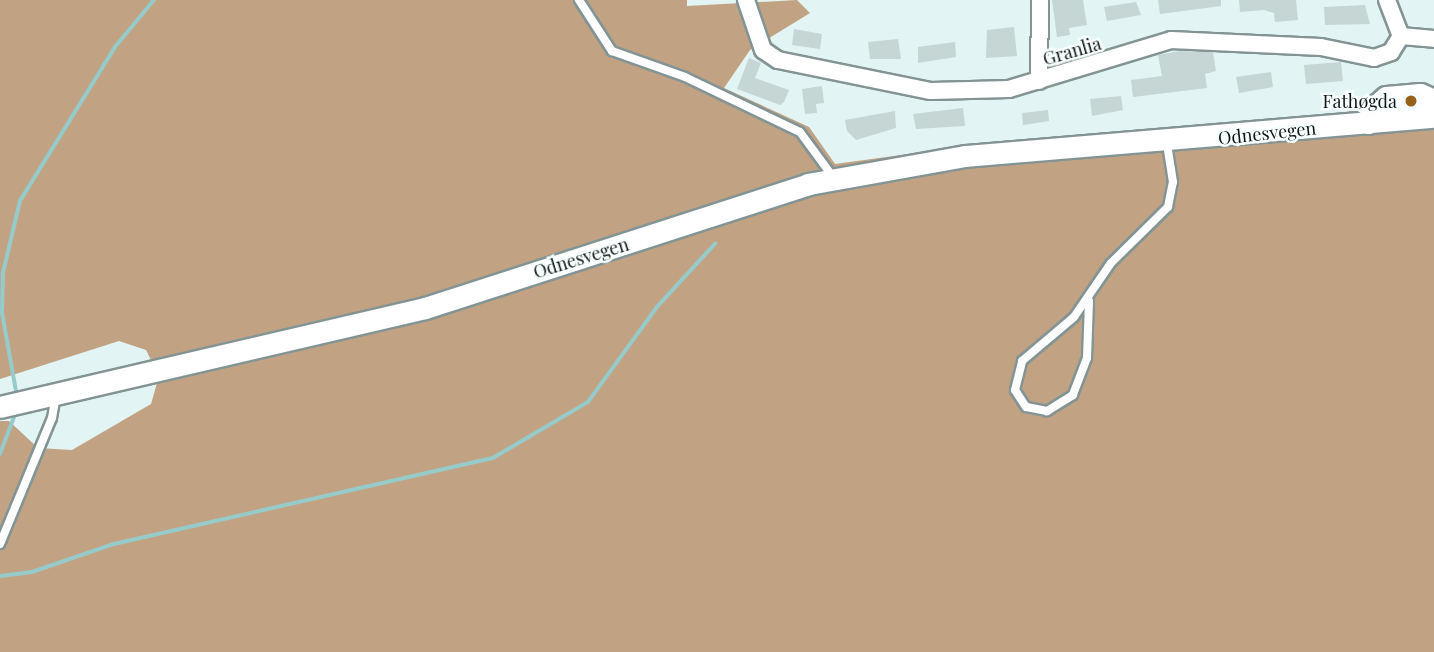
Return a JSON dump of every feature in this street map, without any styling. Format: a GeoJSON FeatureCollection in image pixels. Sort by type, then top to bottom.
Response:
{"type":"FeatureCollection","features":[{"type":"Feature","properties":{"kind":"main road","name":"Odnesvegen"},"geometry":{"type":"LineString","coordinates":[[1370,117],[1392,95],[1420,94],[1434,100]]}},
{"type":"Feature","properties":{"kind":"main road","name":"Odnesvegen"},"geometry":{"type":"LineString","coordinates":[[0,407],[425,307],[835,180],[965,156],[1167,143],[1370,117],[1434,117]]}},
{"type":"Feature","properties":{"kind":"street","name":"Granlia"},"geometry":{"type":"LineString","coordinates":[[746,0],[756,36],[763,50],[778,60],[930,91],[1009,89],[1171,40],[1321,47],[1374,58],[1391,52],[1401,36]]}},
{"type":"Feature","properties":{"kind":"street"},"geometry":{"type":"LineString","coordinates":[[1039,81],[1040,0]]}},
{"type":"Feature","properties":{"kind":"street"},"geometry":{"type":"LineString","coordinates":[[1387,0],[1401,36],[1434,39]]}},
{"type":"Feature","properties":{"kind":"lane"},"geometry":{"type":"LineString","coordinates":[[579,0],[612,51],[685,77],[800,132],[835,180]]}},
{"type":"Feature","properties":{"kind":"lane"},"geometry":{"type":"LineString","coordinates":[[1370,117],[1434,106]]}},
{"type":"Feature","properties":{"kind":"lane"},"geometry":{"type":"LineString","coordinates":[[1088,301],[1087,359],[1073,395],[1047,411],[1026,407],[1014,390],[1022,361],[1088,301],[1111,263],[1168,207],[1173,181],[1167,143]]}},
{"type":"Feature","properties":{"kind":"lane"},"geometry":{"type":"LineString","coordinates":[[0,544],[52,418],[57,392]]}},
{"type":"Feature","properties":{"kind":"shaded area"},"geometry":{"type":"Polygon","coordinates":[[[0,0],[687,0],[687,6],[797,0],[810,13],[750,50],[724,88],[809,127],[835,164],[923,152],[1434,125],[1434,652],[0,652],[0,421],[9,421],[38,448],[72,450],[151,404],[159,376],[146,350],[119,341],[0,379],[0,0]]]}},
{"type":"Feature","properties":{"kind":"building"},"geometry":{"type":"Polygon","coordinates":[[[1052,0],[1083,0],[1087,25],[1069,28],[1070,35],[1057,37],[1052,0]]]}},
{"type":"Feature","properties":{"kind":"building"},"geometry":{"type":"Polygon","coordinates":[[[1158,0],[1221,0],[1221,6],[1160,14],[1158,0]]]}},
{"type":"Feature","properties":{"kind":"building"},"geometry":{"type":"Polygon","coordinates":[[[1239,0],[1296,0],[1298,20],[1275,22],[1274,13],[1264,10],[1240,12],[1239,0]]]}},
{"type":"Feature","properties":{"kind":"building"},"geometry":{"type":"Polygon","coordinates":[[[1136,2],[1141,15],[1107,21],[1104,7],[1136,2]]]}},
{"type":"Feature","properties":{"kind":"building"},"geometry":{"type":"Polygon","coordinates":[[[1365,5],[1370,24],[1325,25],[1324,7],[1365,5]]]}},
{"type":"Feature","properties":{"kind":"building"},"geometry":{"type":"Polygon","coordinates":[[[1014,27],[1017,56],[986,58],[987,30],[1014,27]]]}},
{"type":"Feature","properties":{"kind":"building"},"geometry":{"type":"Polygon","coordinates":[[[794,29],[822,34],[820,49],[792,45],[794,29]]]}},
{"type":"Feature","properties":{"kind":"building"},"geometry":{"type":"Polygon","coordinates":[[[898,39],[901,59],[870,59],[868,42],[898,39]]]}},
{"type":"Feature","properties":{"kind":"building"},"geometry":{"type":"Polygon","coordinates":[[[955,42],[956,57],[918,63],[918,47],[955,42]]]}},
{"type":"Feature","properties":{"kind":"building"},"geometry":{"type":"Polygon","coordinates":[[[1180,51],[1213,52],[1216,71],[1205,74],[1207,88],[1133,97],[1131,80],[1162,76],[1158,55],[1180,51]]]}},
{"type":"Feature","properties":{"kind":"building"},"geometry":{"type":"Polygon","coordinates":[[[749,58],[761,63],[755,78],[789,90],[780,105],[737,89],[749,58]]]}},
{"type":"Feature","properties":{"kind":"building"},"geometry":{"type":"Polygon","coordinates":[[[1341,62],[1343,81],[1306,84],[1304,65],[1341,62]]]}},
{"type":"Feature","properties":{"kind":"building"},"geometry":{"type":"Polygon","coordinates":[[[1271,72],[1273,87],[1239,93],[1236,77],[1271,72]]]}},
{"type":"Feature","properties":{"kind":"building"},"geometry":{"type":"Polygon","coordinates":[[[822,86],[824,103],[816,104],[817,113],[805,114],[802,89],[822,86]]]}},
{"type":"Feature","properties":{"kind":"building"},"geometry":{"type":"Polygon","coordinates":[[[1121,96],[1123,110],[1092,116],[1090,99],[1121,96]]]}},
{"type":"Feature","properties":{"kind":"building"},"geometry":{"type":"Polygon","coordinates":[[[963,108],[965,126],[916,129],[913,114],[963,108]]]}},
{"type":"Feature","properties":{"kind":"building"},"geometry":{"type":"Polygon","coordinates":[[[1048,110],[1049,121],[1023,125],[1022,113],[1048,110]]]}},
{"type":"Feature","properties":{"kind":"building"},"geometry":{"type":"Polygon","coordinates":[[[895,111],[896,128],[856,140],[847,131],[845,120],[895,111]]]}},
{"type":"Feature","properties":{"kind":"waterway"},"geometry":{"type":"LineString","coordinates":[[17,397],[2,313],[3,273],[20,201],[115,47],[154,0]]}},
{"type":"Feature","properties":{"kind":"waterway"},"geometry":{"type":"LineString","coordinates":[[0,576],[32,572],[114,544],[493,458],[588,402],[657,307],[715,244]]}},
{"type":"Feature","properties":{"kind":"waterway"},"geometry":{"type":"LineString","coordinates":[[0,454],[16,412]]}},
{"type":"Feature","properties":{"kind":"place","name":"Fathøgda"},"geometry":{"type":"Point","coordinates":[1411,101]}}]}
